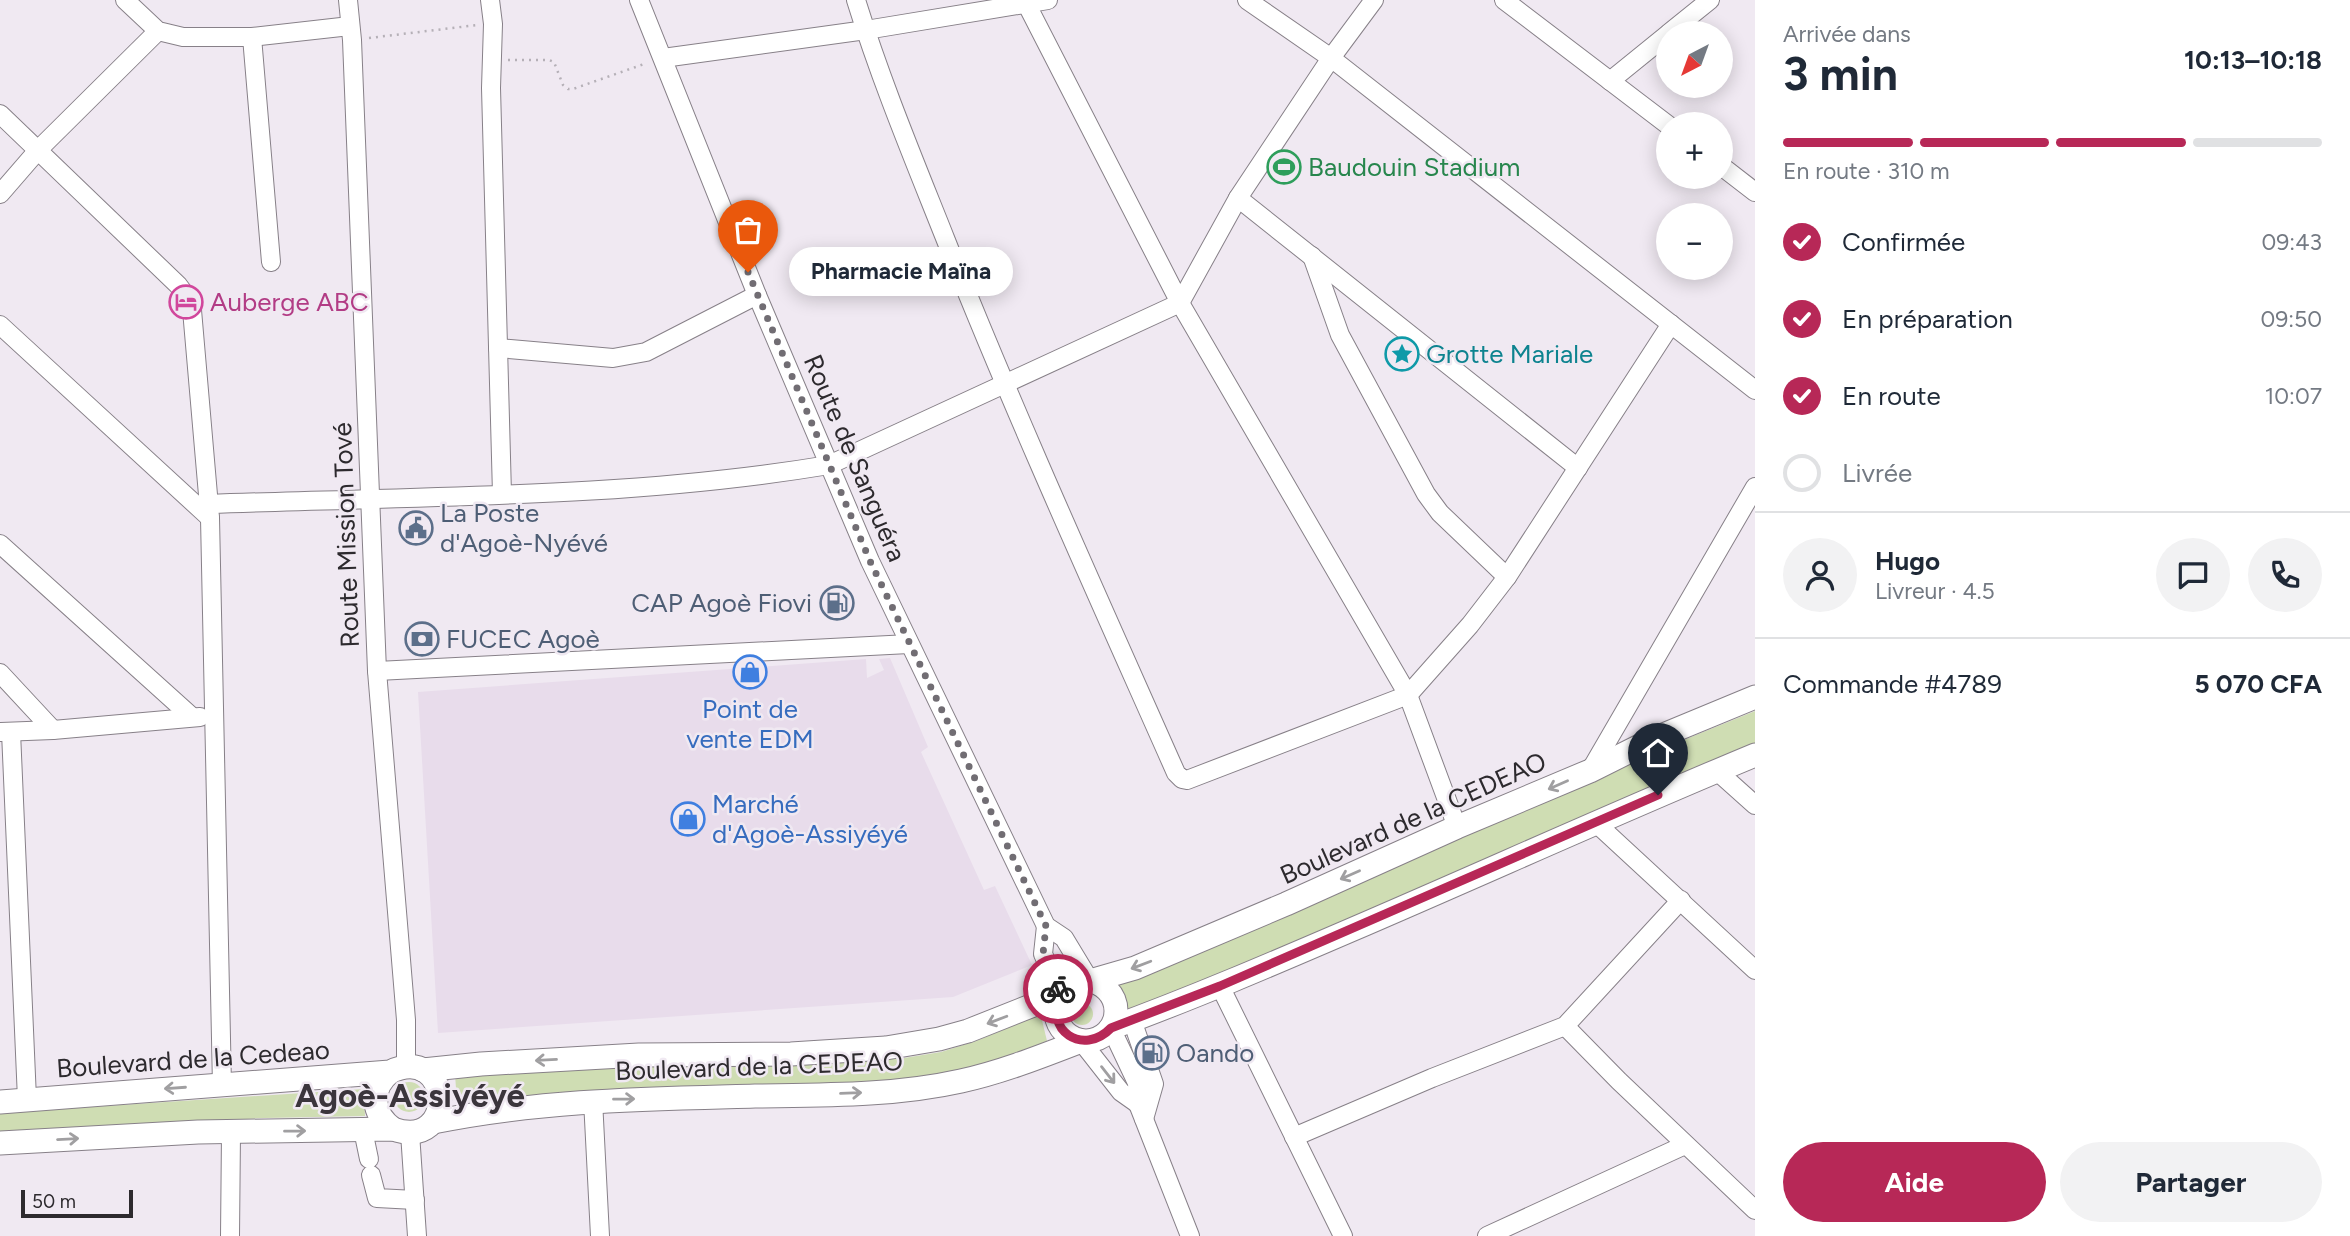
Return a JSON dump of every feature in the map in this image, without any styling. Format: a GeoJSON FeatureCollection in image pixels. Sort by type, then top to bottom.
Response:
{"type":"FeatureCollection","features":[{"type":"Feature","properties":{"kind":"main road","name":"Boulevard de la CEDEAO"},"geometry":{"type":"LineString","coordinates":[[1090,981],[1135,968],[1286,904],[1590,771],[1656,738],[1755,697]]}},
{"type":"Feature","properties":{"kind":"main road"},"geometry":{"type":"LineString","coordinates":[[1121,1024],[1115,1003],[1105,989],[1090,981],[1073,984],[1061,994],[1057,1002],[1057,1019],[1066,1033],[1081,1041],[1098,1038],[1121,1024],[1220,986],[1755,755]]}},
{"type":"Feature","properties":{"kind":"main road","name":"Boulevard de la CEDEAO"},"geometry":{"type":"LineString","coordinates":[[406,1069],[639,1055],[791,1054],[886,1048],[968,1031],[1061,994]]}},
{"type":"Feature","properties":{"kind":"main road","name":"Boulevard de la CEDEAO"},"geometry":{"type":"LineString","coordinates":[[433,1122],[485,1111],[593,1100],[821,1095],[926,1088],[963,1081],[1018,1065],[1081,1041]]}},
{"type":"Feature","properties":{"kind":"main road","name":"Boulevard de la Cedeao"},"geometry":{"type":"LineString","coordinates":[[0,1102],[406,1069]]}},
{"type":"Feature","properties":{"kind":"main road"},"geometry":{"type":"LineString","coordinates":[[0,1143],[198,1132],[419,1131],[433,1122],[441,1106],[440,1089],[430,1075],[406,1069],[378,1085],[375,1101],[380,1118],[402,1131]]}},
{"type":"Feature","properties":{"kind":"street"},"geometry":{"type":"LineString","coordinates":[[125,0],[158,31],[183,37],[351,33]]}},
{"type":"Feature","properties":{"kind":"street","name":"Route Mission Tové"},"geometry":{"type":"LineString","coordinates":[[348,0],[377,671],[406,1020],[406,1069]]}},
{"type":"Feature","properties":{"kind":"street"},"geometry":{"type":"LineString","coordinates":[[490,0],[493,24],[491,60],[502,494]]}},
{"type":"Feature","properties":{"kind":"street","name":"Route de Sanguéra"},"geometry":{"type":"LineString","coordinates":[[639,0],[757,295],[909,644],[1046,926],[1064,938],[1090,981]]}},
{"type":"Feature","properties":{"kind":"street"},"geometry":{"type":"LineString","coordinates":[[856,0],[1003,384],[1176,773],[1182,779],[1187,780],[1408,695],[1470,625],[1507,577],[1671,324]]}},
{"type":"Feature","properties":{"kind":"street"},"geometry":{"type":"LineString","coordinates":[[663,58],[866,30],[1048,0]]}},
{"type":"Feature","properties":{"kind":"street"},"geometry":{"type":"LineString","coordinates":[[1247,0],[1331,58],[1755,390]]}},
{"type":"Feature","properties":{"kind":"street"},"geometry":{"type":"LineString","coordinates":[[0,325],[209,511],[371,499],[718,481],[829,465],[1180,303],[1238,198],[1331,58],[1374,0]]}},
{"type":"Feature","properties":{"kind":"street"},"geometry":{"type":"LineString","coordinates":[[1504,0],[1656,116]]}},
{"type":"Feature","properties":{"kind":"street"},"geometry":{"type":"LineString","coordinates":[[1684,21],[1710,0]]}},
{"type":"Feature","properties":{"kind":"street"},"geometry":{"type":"LineString","coordinates":[[1026,3],[1180,303],[1408,695],[1457,827]]}},
{"type":"Feature","properties":{"kind":"street"},"geometry":{"type":"LineString","coordinates":[[0,194],[39,149],[158,31]]}},
{"type":"Feature","properties":{"kind":"street"},"geometry":{"type":"LineString","coordinates":[[252,37],[271,262]]}},
{"type":"Feature","properties":{"kind":"street"},"geometry":{"type":"LineString","coordinates":[[1610,81],[1656,44]]}},
{"type":"Feature","properties":{"kind":"street"},"geometry":{"type":"LineString","coordinates":[[0,114],[178,285],[192,310],[209,511],[222,1086]]}},
{"type":"Feature","properties":{"kind":"street"},"geometry":{"type":"LineString","coordinates":[[1733,175],[1755,192]]}},
{"type":"Feature","properties":{"kind":"street"},"geometry":{"type":"LineString","coordinates":[[1238,198],[1578,468]]}},
{"type":"Feature","properties":{"kind":"street"},"geometry":{"type":"LineString","coordinates":[[1312,256],[1340,335],[1426,494],[1440,513],[1507,577]]}},
{"type":"Feature","properties":{"kind":"street"},"geometry":{"type":"LineString","coordinates":[[498,348],[613,358],[631,356],[646,352],[757,295]]}},
{"type":"Feature","properties":{"kind":"street"},"geometry":{"type":"LineString","coordinates":[[1590,771],[1755,486]]}},
{"type":"Feature","properties":{"kind":"street"},"geometry":{"type":"LineString","coordinates":[[0,544],[192,717]]}},
{"type":"Feature","properties":{"kind":"street"},"geometry":{"type":"LineString","coordinates":[[377,671],[909,644]]}},
{"type":"Feature","properties":{"kind":"street"},"geometry":{"type":"LineString","coordinates":[[0,673],[53,730]]}},
{"type":"Feature","properties":{"kind":"street"},"geometry":{"type":"LineString","coordinates":[[27,1099],[5,732],[214,717]]}},
{"type":"Feature","properties":{"kind":"street"},"geometry":{"type":"LineString","coordinates":[[1717,771],[1755,805]]}},
{"type":"Feature","properties":{"kind":"street"},"geometry":{"type":"LineString","coordinates":[[1597,824],[1755,970]]}},
{"type":"Feature","properties":{"kind":"street"},"geometry":{"type":"LineString","coordinates":[[1294,1137],[1432,1077],[1565,1026],[1681,900]]}},
{"type":"Feature","properties":{"kind":"street","name":"Route de Sanguéra"},"geometry":{"type":"LineString","coordinates":[[1046,926],[1043,954],[1061,994]]}},
{"type":"Feature","properties":{"kind":"street"},"geometry":{"type":"LineString","coordinates":[[1220,986],[1343,1236]]}},
{"type":"Feature","properties":{"kind":"street"},"geometry":{"type":"LineString","coordinates":[[1121,1024],[1137,1083],[1141,1111],[1189,1236]]}},
{"type":"Feature","properties":{"kind":"street"},"geometry":{"type":"LineString","coordinates":[[1565,1026],[1755,1210]]}},
{"type":"Feature","properties":{"kind":"street"},"geometry":{"type":"LineString","coordinates":[[1081,1041],[1121,1092],[1141,1111]]}},
{"type":"Feature","properties":{"kind":"street"},"geometry":{"type":"LineString","coordinates":[[593,1100],[600,1236]]}},
{"type":"Feature","properties":{"kind":"street"},"geometry":{"type":"LineString","coordinates":[[363,1130],[377,1198],[415,1199]]}},
{"type":"Feature","properties":{"kind":"street"},"geometry":{"type":"LineString","coordinates":[[402,1131],[415,1199],[417,1236]]}},
{"type":"Feature","properties":{"kind":"street"},"geometry":{"type":"LineString","coordinates":[[230,1236],[231,1133]]}},
{"type":"Feature","properties":{"kind":"street"},"geometry":{"type":"LineString","coordinates":[[1487,1236],[1685,1145]]}},
{"type":"Feature","properties":{"kind":"path"},"geometry":{"type":"LineString","coordinates":[[351,33],[493,24]]}},
{"type":"Feature","properties":{"kind":"path"},"geometry":{"type":"LineString","coordinates":[[491,60],[549,60],[558,66],[563,85],[573,89],[663,58]]}},
{"type":"Feature","properties":{"kind":"shaded area","name":"Marché d'Agoè-Assiyéyé"},"geometry":{"type":"Polygon","coordinates":[[[890,658],[928,747],[921,752],[984,890],[995,886],[1032,965],[953,997],[438,1033],[418,692],[866,659],[867,678],[884,670],[879,659],[890,658]]]}},
{"type":"Feature","properties":{"kind":"green space"},"geometry":{"type":"Polygon","coordinates":[[[1755,711],[1755,743],[1127,1016],[1117,985],[1267,923],[1637,759],[1755,711]]]}},
{"type":"Feature","properties":{"kind":"green space"},"geometry":{"type":"Polygon","coordinates":[[[1082,1003],[1090,1006],[1093,1014],[1090,1022],[1082,1025],[1074,1022],[1071,1014],[1074,1006],[1082,1003]]]}},
{"type":"Feature","properties":{"kind":"green space"},"geometry":{"type":"Polygon","coordinates":[[[1041,1016],[1047,1041],[982,1067],[884,1085],[640,1090],[507,1097],[457,1103],[455,1074],[636,1065],[792,1066],[904,1058],[941,1052],[976,1041],[1041,1016]]]}},
{"type":"Feature","properties":{"kind":"green space"},"geometry":{"type":"Polygon","coordinates":[[[409,1082],[420,1086],[424,1097],[420,1108],[409,1112],[398,1108],[394,1097],[398,1086],[409,1082]]]}},
{"type":"Feature","properties":{"kind":"green space"},"geometry":{"type":"Polygon","coordinates":[[[364,1089],[365,1116],[265,1118],[0,1132],[0,1113],[364,1089]]]}},
{"type":"Feature","properties":{"kind":"way so far"},"geometry":{"type":"LineString","coordinates":[[748,272],[870,561],[1046,926],[1043,954],[1058,989]]}},
{"type":"Feature","properties":{"kind":"place","name":"Baudouin Stadium"},"geometry":{"type":"Point","coordinates":[1284,167]}},
{"type":"Feature","properties":{"kind":"place","name":"Pharmacie Maïna"},"geometry":{"type":"Point","coordinates":[748,272]}},
{"type":"Feature","properties":{"kind":"place","name":"Auberge ABC"},"geometry":{"type":"Point","coordinates":[186,302]}},
{"type":"Feature","properties":{"kind":"place","name":"Grotte Mariale"},"geometry":{"type":"Point","coordinates":[1402,354]}},
{"type":"Feature","properties":{"kind":"place","name":"La Poste d'Agoè-Nyévé"},"geometry":{"type":"Point","coordinates":[416,528]}},
{"type":"Feature","properties":{"kind":"place","name":"CAP Agoè Fiovi"},"geometry":{"type":"Point","coordinates":[837,603]}},
{"type":"Feature","properties":{"kind":"place","name":"FUCEC Agoè"},"geometry":{"type":"Point","coordinates":[422,639]}},
{"type":"Feature","properties":{"kind":"place","name":"Point de vente EDM"},"geometry":{"type":"Point","coordinates":[750,672]}},
{"type":"Feature","properties":{"kind":"place","name":"Marché d'Agoè-Assiyéyé"},"geometry":{"type":"Point","coordinates":[688,819]}},
{"type":"Feature","properties":{"kind":"place","name":"Oando"},"geometry":{"type":"Point","coordinates":[1152,1053]}},
{"type":"Feature","properties":{"kind":"district","name":"Agoè-Assiyéyé"},"geometry":{"type":"Point","coordinates":[410,1095]}},
{"type":"Feature","properties":{"kind":"route"},"geometry":{"type":"LineString","coordinates":[[1058,989],[1061,994],[1056,1011],[1060,1027],[1073,1038],[1090,1041],[1111,1028],[1220,986],[1597,824],[1658,795]]}}]}
